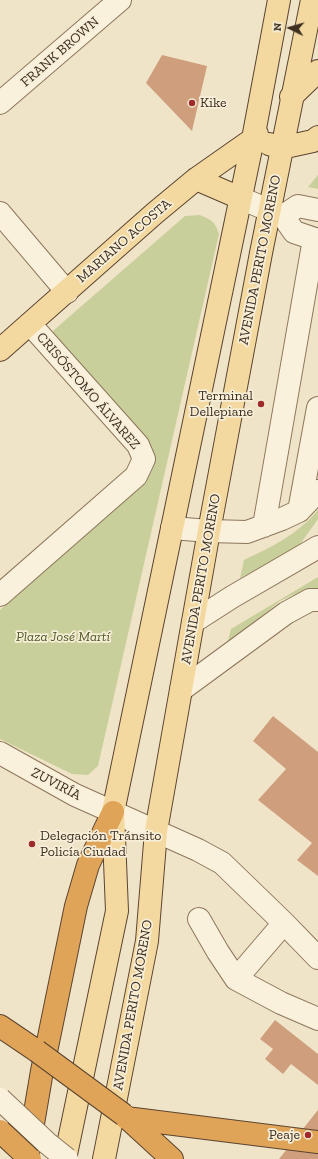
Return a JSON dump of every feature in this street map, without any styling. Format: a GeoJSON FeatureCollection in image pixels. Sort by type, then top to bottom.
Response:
{"type":"FeatureCollection","features":[{"type":"Feature","properties":{"kind":"highway"},"geometry":{"type":"LineString","coordinates":[[28,1159],[42,1071],[76,906],[88,865],[113,812]]}},
{"type":"Feature","properties":{"kind":"highway"},"geometry":{"type":"LineString","coordinates":[[0,1026],[37,1051],[125,1116],[172,1159]]}},
{"type":"Feature","properties":{"kind":"highway"},"geometry":{"type":"LineString","coordinates":[[125,1116],[318,1142]]}},
{"type":"Feature","properties":{"kind":"highway"},"geometry":{"type":"LineString","coordinates":[[0,1131],[28,1159]]}},
{"type":"Feature","properties":{"kind":"main road"},"geometry":{"type":"LineString","coordinates":[[66,1159],[117,911],[113,812],[253,139],[279,0]]}},
{"type":"Feature","properties":{"kind":"main road","name":"AVENIDA PERITO MORENO"},"geometry":{"type":"LineString","coordinates":[[104,1159],[147,941],[156,831],[192,622],[209,531],[276,213],[281,148],[312,0]]}},
{"type":"Feature","properties":{"kind":"main road","name":"MARIANO ACOSTA"},"geometry":{"type":"LineString","coordinates":[[0,350],[155,213],[196,179],[253,139],[293,95],[318,71]]}},
{"type":"Feature","properties":{"kind":"main road"},"geometry":{"type":"LineString","coordinates":[[253,139],[281,148],[313,141],[318,137]]}},
{"type":"Feature","properties":{"kind":"main road"},"geometry":{"type":"LineString","coordinates":[[196,179],[240,198]]}},
{"type":"Feature","properties":{"kind":"street","name":"FRANK BROWN"},"geometry":{"type":"LineString","coordinates":[[0,103],[120,0]]}},
{"type":"Feature","properties":{"kind":"street"},"geometry":{"type":"LineString","coordinates":[[240,198],[276,213],[294,232],[316,239],[264,526]]}},
{"type":"Feature","properties":{"kind":"street"},"geometry":{"type":"LineString","coordinates":[[276,213],[298,206],[318,210]]}},
{"type":"Feature","properties":{"kind":"street"},"geometry":{"type":"LineString","coordinates":[[0,213],[67,292]]}},
{"type":"Feature","properties":{"kind":"street","name":"CRISÓSTOMO ÁLVAREZ"},"geometry":{"type":"LineString","coordinates":[[0,595],[136,476],[144,459],[138,445],[30,324]]}},
{"type":"Feature","properties":{"kind":"street"},"geometry":{"type":"LineString","coordinates":[[299,511],[318,408]]}},
{"type":"Feature","properties":{"kind":"street"},"geometry":{"type":"LineString","coordinates":[[172,528],[247,532],[299,511],[318,491]]}},
{"type":"Feature","properties":{"kind":"street"},"geometry":{"type":"LineString","coordinates":[[192,622],[315,547]]}},
{"type":"Feature","properties":{"kind":"street"},"geometry":{"type":"LineString","coordinates":[[181,690],[286,613],[310,600],[318,600]]}},
{"type":"Feature","properties":{"kind":"street","name":"ZUVIRÍA"},"geometry":{"type":"LineString","coordinates":[[0,753],[75,795],[198,850],[222,863],[318,958]]}},
{"type":"Feature","properties":{"kind":"street"},"geometry":{"type":"LineString","coordinates":[[199,919],[236,979],[262,994],[318,1019]]}},
{"type":"Feature","properties":{"kind":"street"},"geometry":{"type":"LineString","coordinates":[[236,979],[284,923]]}},
{"type":"Feature","properties":{"kind":"street"},"geometry":{"type":"LineString","coordinates":[[0,1099],[66,1159]]}},
{"type":"Feature","properties":{"kind":"green space"},"geometry":{"type":"Polygon","coordinates":[[[318,175],[318,189],[308,187],[318,175]]]}},
{"type":"Feature","properties":{"kind":"green space","name":"Plaza José Martí"},"geometry":{"type":"Polygon","coordinates":[[[200,215],[207,218],[216,226],[219,234],[98,766],[88,775],[72,774],[0,739],[0,610],[148,475],[153,458],[146,437],[50,339],[54,330],[185,216],[200,215]]]}},
{"type":"Feature","properties":{"kind":"green space"},"geometry":{"type":"Polygon","coordinates":[[[318,510],[318,519],[301,543],[284,556],[240,578],[244,560],[265,550],[293,533],[310,519],[318,510]]]}},
{"type":"Feature","properties":{"kind":"green space"},"geometry":{"type":"Polygon","coordinates":[[[318,577],[318,588],[293,595],[280,601],[227,644],[231,629],[318,577]]]}},
{"type":"Feature","properties":{"kind":"building"},"geometry":{"type":"Polygon","coordinates":[[[162,55],[207,66],[192,131],[146,83],[162,55]]]}},
{"type":"Feature","properties":{"kind":"building"},"geometry":{"type":"Polygon","coordinates":[[[273,716],[318,752],[318,876],[297,860],[312,843],[258,800],[286,769],[253,741],[273,716]]]}},
{"type":"Feature","properties":{"kind":"building"},"geometry":{"type":"Polygon","coordinates":[[[275,1020],[318,1054],[318,1085],[291,1064],[283,1074],[265,1059],[273,1049],[260,1039],[275,1020]]]}},
{"type":"Feature","properties":{"kind":"building","name":"Peaje"},"geometry":{"type":"Polygon","coordinates":[[[318,1110],[318,1159],[279,1159],[318,1110]]]}},
{"type":"Feature","properties":{"kind":"place","name":"Kike"},"geometry":{"type":"Point","coordinates":[192,103]}},
{"type":"Feature","properties":{"kind":"place","name":"Terminal Dellepiane"},"geometry":{"type":"Point","coordinates":[261,404]}},
{"type":"Feature","properties":{"kind":"place","name":"Delegación Tránsito Policía Ciudad"},"geometry":{"type":"Point","coordinates":[32,844]}},
{"type":"Feature","properties":{"kind":"place","name":"Peaje"},"geometry":{"type":"Point","coordinates":[308,1135]}}]}
